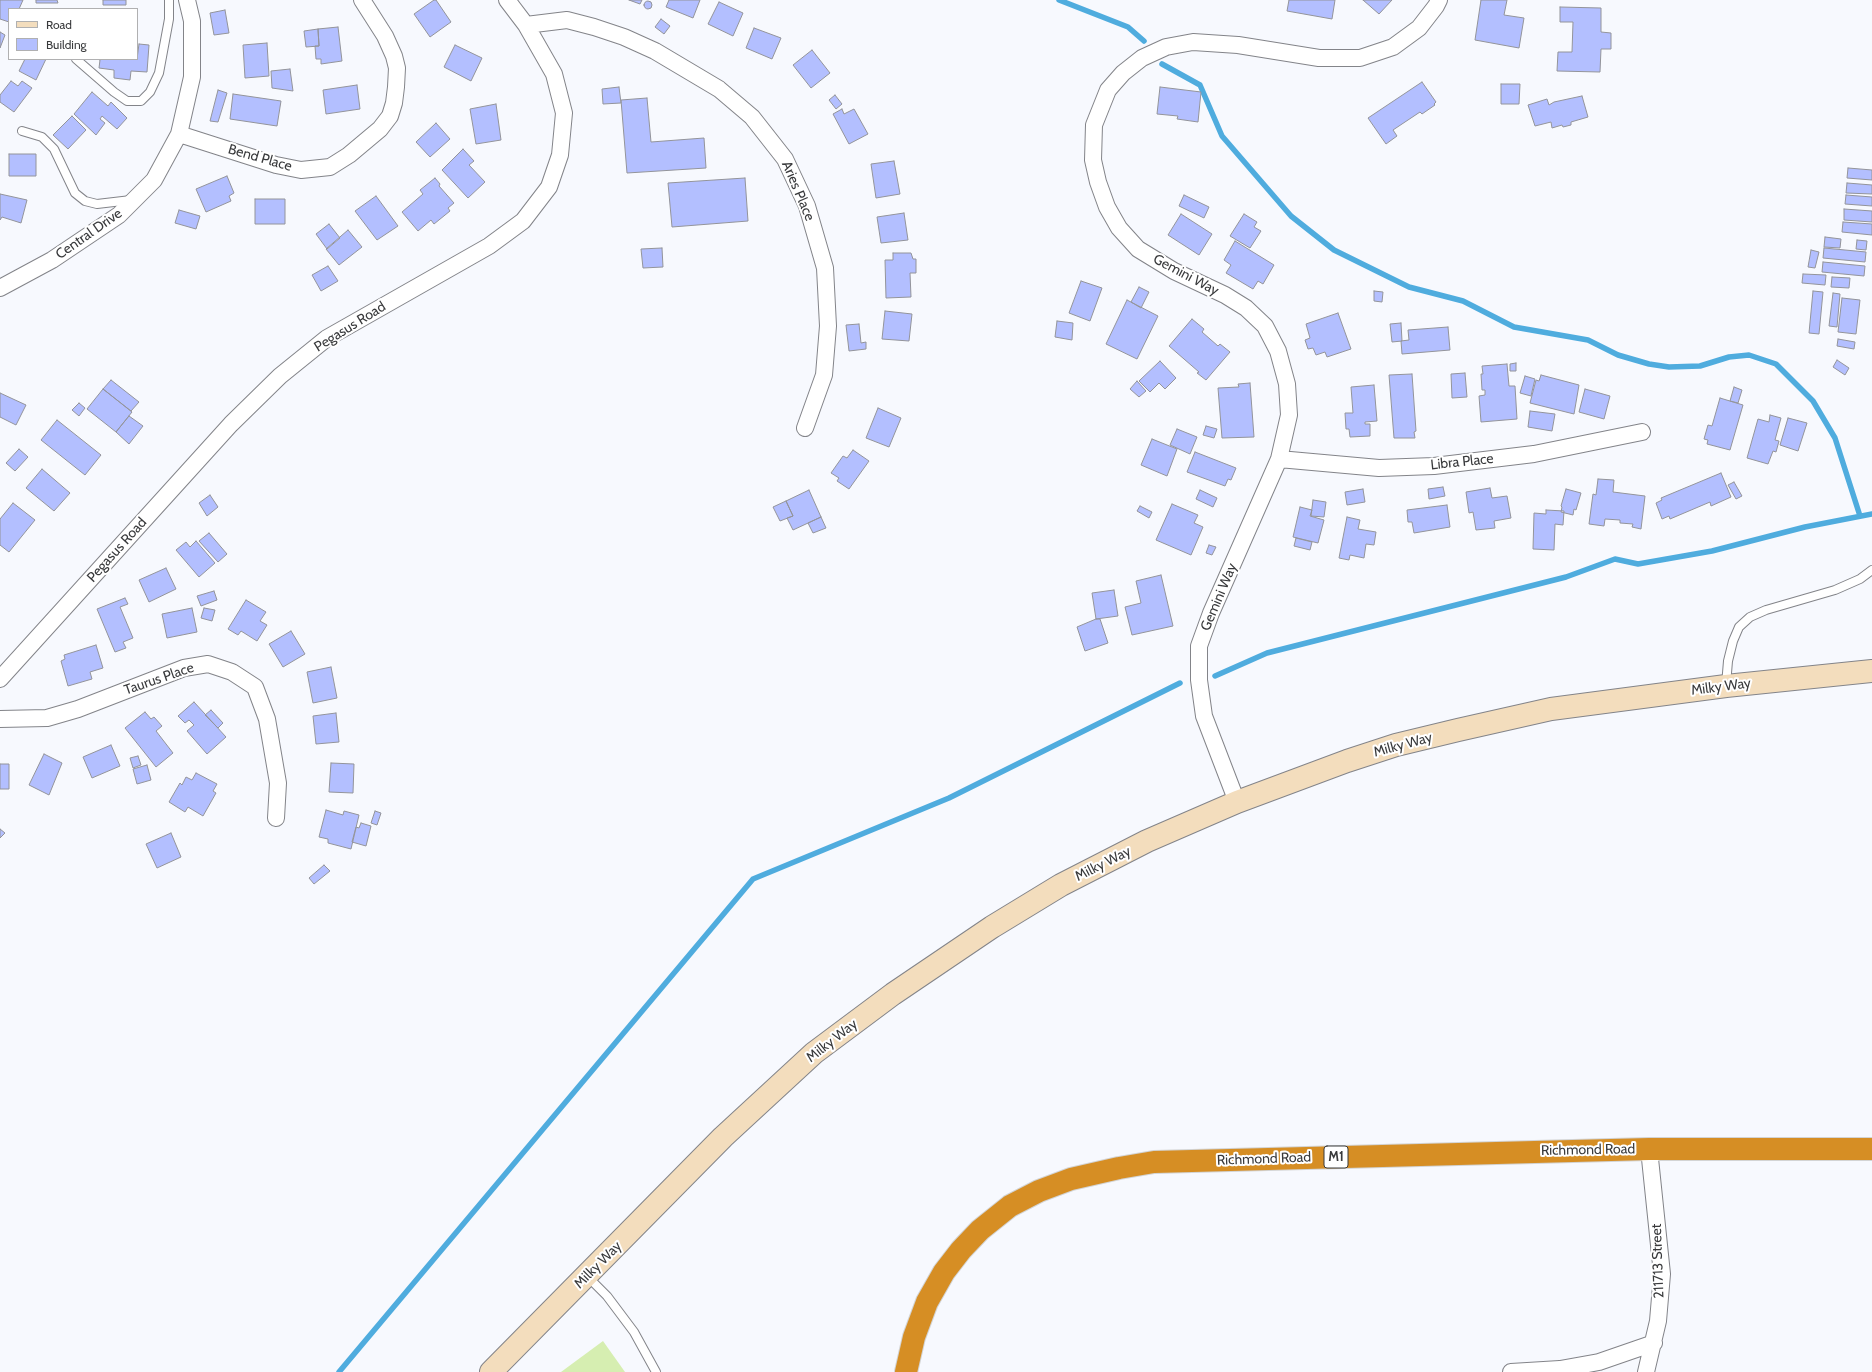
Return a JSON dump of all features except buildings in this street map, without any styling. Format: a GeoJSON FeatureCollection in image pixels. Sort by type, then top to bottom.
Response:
{"type":"FeatureCollection","features":[{"type":"Feature","properties":{"kind":"highway","name":"Richmond Road"},"geometry":{"type":"LineString","coordinates":[[906,1372],[914,1337],[927,1302],[944,1272],[961,1250],[980,1230],[1010,1206],[1039,1191],[1071,1179],[1154,1162],[1649,1149],[1872,1149]]}},
{"type":"Feature","properties":{"kind":"street","name":"Central Drive"},"geometry":{"type":"LineString","coordinates":[[0,288],[52,260],[119,215],[154,180],[179,134],[192,77],[192,21],[187,0]]}},
{"type":"Feature","properties":{"kind":"street","name":"Bend Place"},"geometry":{"type":"LineString","coordinates":[[179,134],[276,165],[301,170],[330,167],[349,155],[380,129],[390,116],[394,103],[396,87],[397,68],[394,56],[385,36],[362,0]]}},
{"type":"Feature","properties":{"kind":"street","name":"Pegasus Road"},"geometry":{"type":"LineString","coordinates":[[0,679],[231,424],[280,376],[327,338],[488,246],[524,220],[549,187],[560,155],[564,113],[554,74],[526,25],[507,0]]}},
{"type":"Feature","properties":{"kind":"street","name":"Gemini Way"},"geometry":{"type":"LineString","coordinates":[[1237,802],[1204,716],[1199,680],[1199,646],[1210,613],[1279,459],[1289,415],[1287,384],[1278,351],[1264,326],[1241,305],[1174,271],[1138,249],[1119,228],[1107,208],[1092,160],[1094,125],[1108,90],[1123,73],[1142,58],[1166,47],[1193,42],[1238,45],[1319,58],[1360,58],[1393,47],[1418,28],[1439,0]]}},
{"type":"Feature","properties":{"kind":"street","name":"Aries Place"},"geometry":{"type":"LineString","coordinates":[[526,25],[567,20],[594,26],[655,50],[719,89],[752,117],[785,159],[806,206],[825,268],[828,326],[824,375],[805,428]]}},
{"type":"Feature","properties":{"kind":"street","name":"Libra Place"},"geometry":{"type":"LineString","coordinates":[[1279,459],[1379,468],[1434,466],[1534,454],[1642,432]]}},
{"type":"Feature","properties":{"kind":"street","name":"Taurus Place"},"geometry":{"type":"LineString","coordinates":[[0,720],[47,718],[78,709],[184,668],[208,664],[232,672],[255,687],[267,719],[278,783],[276,818]]}},
{"type":"Feature","properties":{"kind":"street","name":"Milky Way"},"geometry":{"type":"LineString","coordinates":[[491,1372],[723,1137],[785,1078],[814,1053],[893,994],[992,927],[1061,885],[1147,841],[1237,802],[1347,761],[1396,745],[1458,730],[1551,709],[1726,686],[1872,671]]}},
{"type":"Feature","properties":{"kind":"street","name":"211713 Street"},"geometry":{"type":"LineString","coordinates":[[1646,1372],[1658,1322],[1662,1274],[1649,1149]]}},
{"type":"Feature","properties":{"kind":"street"},"geometry":{"type":"LineString","coordinates":[[1511,1372],[1560,1368],[1599,1362],[1654,1343]]}},
{"type":"Feature","properties":{"kind":"lane"},"geometry":{"type":"LineString","coordinates":[[77,60],[114,92],[127,101],[141,101],[150,92],[159,73],[169,19],[169,0]]}},
{"type":"Feature","properties":{"kind":"lane"},"geometry":{"type":"LineString","coordinates":[[22,131],[42,137],[54,149],[75,193],[85,201],[98,204],[134,200]]}},
{"type":"Feature","properties":{"kind":"lane"},"geometry":{"type":"LineString","coordinates":[[1726,686],[1728,661],[1732,641],[1739,627],[1750,617],[1836,590],[1860,579],[1872,570]]}},
{"type":"Feature","properties":{"kind":"lane"},"geometry":{"type":"LineString","coordinates":[[587,1276],[606,1296],[634,1332],[656,1372]]}},
{"type":"Feature","properties":{"kind":"green space"},"geometry":{"type":"Polygon","coordinates":[[[603,1341],[625,1372],[561,1372],[603,1341]]]}},
{"type":"Feature","properties":{"kind":"waterway"},"geometry":{"type":"LineString","coordinates":[[1059,0],[1128,27],[1144,41]]}},
{"type":"Feature","properties":{"kind":"waterway"},"geometry":{"type":"LineString","coordinates":[[1162,64],[1200,85],[1222,136],[1291,216],[1334,250],[1409,287],[1463,301],[1514,327],[1588,340],[1618,355],[1649,364],[1669,367],[1700,366],[1729,357],[1749,355],[1776,364],[1813,401],[1835,438],[1860,516]]}},
{"type":"Feature","properties":{"kind":"waterway"},"geometry":{"type":"LineString","coordinates":[[1215,676],[1267,653],[1566,577],[1615,559],[1638,564],[1712,551],[1805,527],[1872,514]]}},
{"type":"Feature","properties":{"kind":"waterway"},"geometry":{"type":"LineString","coordinates":[[339,1372],[753,879],[949,798],[1180,683]]}}]}
